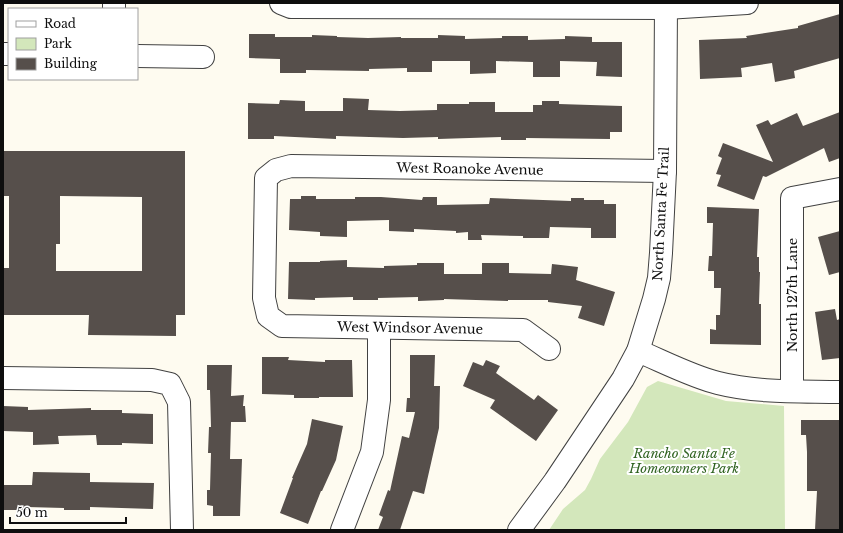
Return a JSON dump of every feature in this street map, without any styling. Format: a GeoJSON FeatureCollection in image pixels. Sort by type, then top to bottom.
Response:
{"type":"FeatureCollection","features":[{"type":"Feature","properties":{"kind":"street"},"geometry":{"type":"LineString","coordinates":[[281,3],[291,7],[666,5],[747,3]]}},
{"type":"Feature","properties":{"kind":"street","name":"North Santa Fe Trail"},"geometry":{"type":"LineString","coordinates":[[519,530],[555,481],[623,379],[638,351],[654,299],[659,278],[664,171],[666,5]]}},
{"type":"Feature","properties":{"kind":"street"},"geometry":{"type":"LineString","coordinates":[[138,56],[203,57]]}},
{"type":"Feature","properties":{"kind":"street","name":"West Roanoke Avenue"},"geometry":{"type":"LineString","coordinates":[[268,316],[264,298],[266,178],[276,170],[291,166],[664,171]]}},
{"type":"Feature","properties":{"kind":"street","name":"North 127th Lane"},"geometry":{"type":"LineString","coordinates":[[792,391],[792,198],[840,189]]}},
{"type":"Feature","properties":{"kind":"street","name":"West Windsor Avenue"},"geometry":{"type":"LineString","coordinates":[[268,316],[282,326],[523,330],[549,349]]}},
{"type":"Feature","properties":{"kind":"street"},"geometry":{"type":"LineString","coordinates":[[342,530],[372,452],[379,400],[379,328]]}},
{"type":"Feature","properties":{"kind":"street"},"geometry":{"type":"LineString","coordinates":[[638,351],[717,383],[754,389],[840,392]]}},
{"type":"Feature","properties":{"kind":"street"},"geometry":{"type":"LineString","coordinates":[[3,378],[152,380],[170,384],[180,402],[182,530]]}},
{"type":"Feature","properties":{"kind":"green space","name":"Rancho Santa Fe Homeowners Park"},"geometry":{"type":"Polygon","coordinates":[[[658,381],[726,401],[784,406],[785,530],[549,530],[563,509],[585,490],[600,459],[628,422],[647,387],[658,381]]]}},
{"type":"Feature","properties":{"kind":"building"},"geometry":{"type":"Polygon","coordinates":[[[840,14],[840,58],[794,71],[795,78],[775,82],[772,63],[741,68],[742,77],[700,79],[699,40],[747,38],[746,36],[798,28],[798,26],[840,14]]]}},
{"type":"Feature","properties":{"kind":"building"},"geometry":{"type":"Polygon","coordinates":[[[249,34],[275,34],[275,37],[312,37],[312,35],[368,38],[438,38],[438,35],[465,36],[465,39],[502,38],[502,36],[528,36],[528,40],[565,39],[565,36],[592,37],[592,42],[622,42],[622,77],[596,76],[597,62],[560,61],[560,77],[533,77],[533,62],[496,61],[496,73],[470,74],[470,61],[432,61],[432,72],[407,72],[407,68],[369,69],[369,71],[306,70],[306,73],[280,73],[280,59],[249,58],[249,34]]]}},
{"type":"Feature","properties":{"kind":"building"},"geometry":{"type":"Polygon","coordinates":[[[343,98],[369,99],[368,110],[400,111],[437,110],[437,104],[469,104],[469,102],[495,102],[495,112],[533,112],[533,105],[542,105],[542,101],[559,101],[559,104],[622,106],[622,132],[610,132],[610,139],[526,138],[526,140],[501,140],[501,137],[438,139],[438,137],[403,138],[336,136],[336,139],[274,136],[274,139],[248,139],[248,103],[279,104],[280,100],[305,101],[305,111],[343,111],[343,98]]]}},
{"type":"Feature","properties":{"kind":"building"},"geometry":{"type":"Polygon","coordinates":[[[840,112],[840,158],[829,162],[824,148],[766,177],[763,176],[754,200],[717,186],[721,175],[716,174],[722,158],[718,156],[723,143],[773,162],[756,125],[768,120],[771,125],[797,113],[803,126],[840,112]]]}},
{"type":"Feature","properties":{"kind":"building"},"geometry":{"type":"Polygon","coordinates":[[[3,151],[185,151],[185,315],[176,315],[176,336],[88,335],[89,315],[3,315],[3,268],[9,268],[9,196],[3,196],[3,151]],[[60,196],[60,244],[56,244],[56,271],[142,271],[142,197],[60,196]]]}},
{"type":"Feature","properties":{"kind":"building"},"geometry":{"type":"Polygon","coordinates":[[[301,196],[316,196],[316,199],[381,197],[422,200],[423,197],[437,197],[437,205],[489,204],[490,198],[571,201],[571,198],[584,198],[584,200],[604,200],[604,204],[616,204],[616,238],[591,238],[591,228],[550,227],[549,238],[481,235],[482,240],[468,240],[468,232],[456,233],[456,231],[414,229],[414,232],[389,231],[389,220],[347,221],[347,237],[320,236],[320,232],[289,230],[290,199],[301,199],[301,196]]]}},
{"type":"Feature","properties":{"kind":"building"},"geometry":{"type":"Polygon","coordinates":[[[707,207],[759,209],[757,257],[759,257],[760,272],[759,304],[761,304],[761,345],[710,344],[710,329],[716,330],[716,315],[720,315],[721,288],[714,288],[714,271],[708,271],[709,256],[712,256],[713,223],[707,223],[707,207]]]}},
{"type":"Feature","properties":{"kind":"building"},"geometry":{"type":"Polygon","coordinates":[[[840,231],[840,272],[829,275],[818,237],[840,231]]]}},
{"type":"Feature","properties":{"kind":"building"},"geometry":{"type":"Polygon","coordinates":[[[347,260],[347,267],[384,268],[384,266],[417,265],[417,263],[444,263],[444,274],[482,274],[482,263],[509,263],[509,273],[551,274],[552,264],[578,267],[576,280],[615,292],[604,326],[578,318],[582,306],[548,302],[548,300],[508,301],[444,299],[418,301],[418,297],[378,298],[378,300],[353,300],[353,297],[315,298],[315,300],[288,299],[289,262],[347,260]]]}},
{"type":"Feature","properties":{"kind":"building"},"geometry":{"type":"Polygon","coordinates":[[[835,309],[837,320],[840,319],[840,358],[822,360],[815,312],[835,309]]]}},
{"type":"Feature","properties":{"kind":"building"},"geometry":{"type":"Polygon","coordinates":[[[410,355],[435,355],[434,386],[440,386],[439,428],[424,494],[413,491],[400,530],[378,530],[383,517],[379,515],[388,490],[390,491],[402,436],[409,438],[415,412],[406,412],[407,398],[410,398],[410,355]]]}},
{"type":"Feature","properties":{"kind":"building"},"geometry":{"type":"Polygon","coordinates":[[[262,357],[289,357],[288,360],[325,362],[325,360],[352,360],[353,397],[294,398],[294,395],[262,394],[262,357]]]}},
{"type":"Feature","properties":{"kind":"building"},"geometry":{"type":"Polygon","coordinates":[[[486,360],[500,366],[496,373],[534,400],[538,395],[558,410],[536,441],[490,408],[495,400],[463,386],[473,362],[483,366],[486,360]]]}},
{"type":"Feature","properties":{"kind":"building"},"geometry":{"type":"Polygon","coordinates":[[[207,365],[232,365],[231,396],[244,395],[243,406],[245,406],[246,422],[231,422],[230,459],[242,459],[240,516],[213,516],[213,506],[207,505],[207,490],[210,490],[211,453],[208,453],[209,427],[211,427],[210,390],[207,390],[207,365]]]}},
{"type":"Feature","properties":{"kind":"building"},"geometry":{"type":"Polygon","coordinates":[[[3,406],[28,407],[28,410],[91,408],[91,410],[122,410],[122,413],[153,414],[153,444],[122,443],[122,445],[97,445],[96,435],[58,436],[59,444],[33,445],[33,432],[3,431],[3,406]]]}},
{"type":"Feature","properties":{"kind":"building"},"geometry":{"type":"Polygon","coordinates":[[[312,419],[343,426],[336,460],[321,491],[308,524],[280,513],[292,478],[307,444],[312,419]]]}},
{"type":"Feature","properties":{"kind":"building"},"geometry":{"type":"Polygon","coordinates":[[[801,420],[840,420],[840,530],[815,530],[817,491],[807,491],[806,435],[801,435],[801,420]]]}},
{"type":"Feature","properties":{"kind":"building"},"geometry":{"type":"Polygon","coordinates":[[[33,472],[90,473],[90,482],[154,483],[153,509],[90,507],[90,510],[64,510],[64,508],[27,507],[27,510],[3,510],[3,485],[32,485],[33,472]]]}}]}
